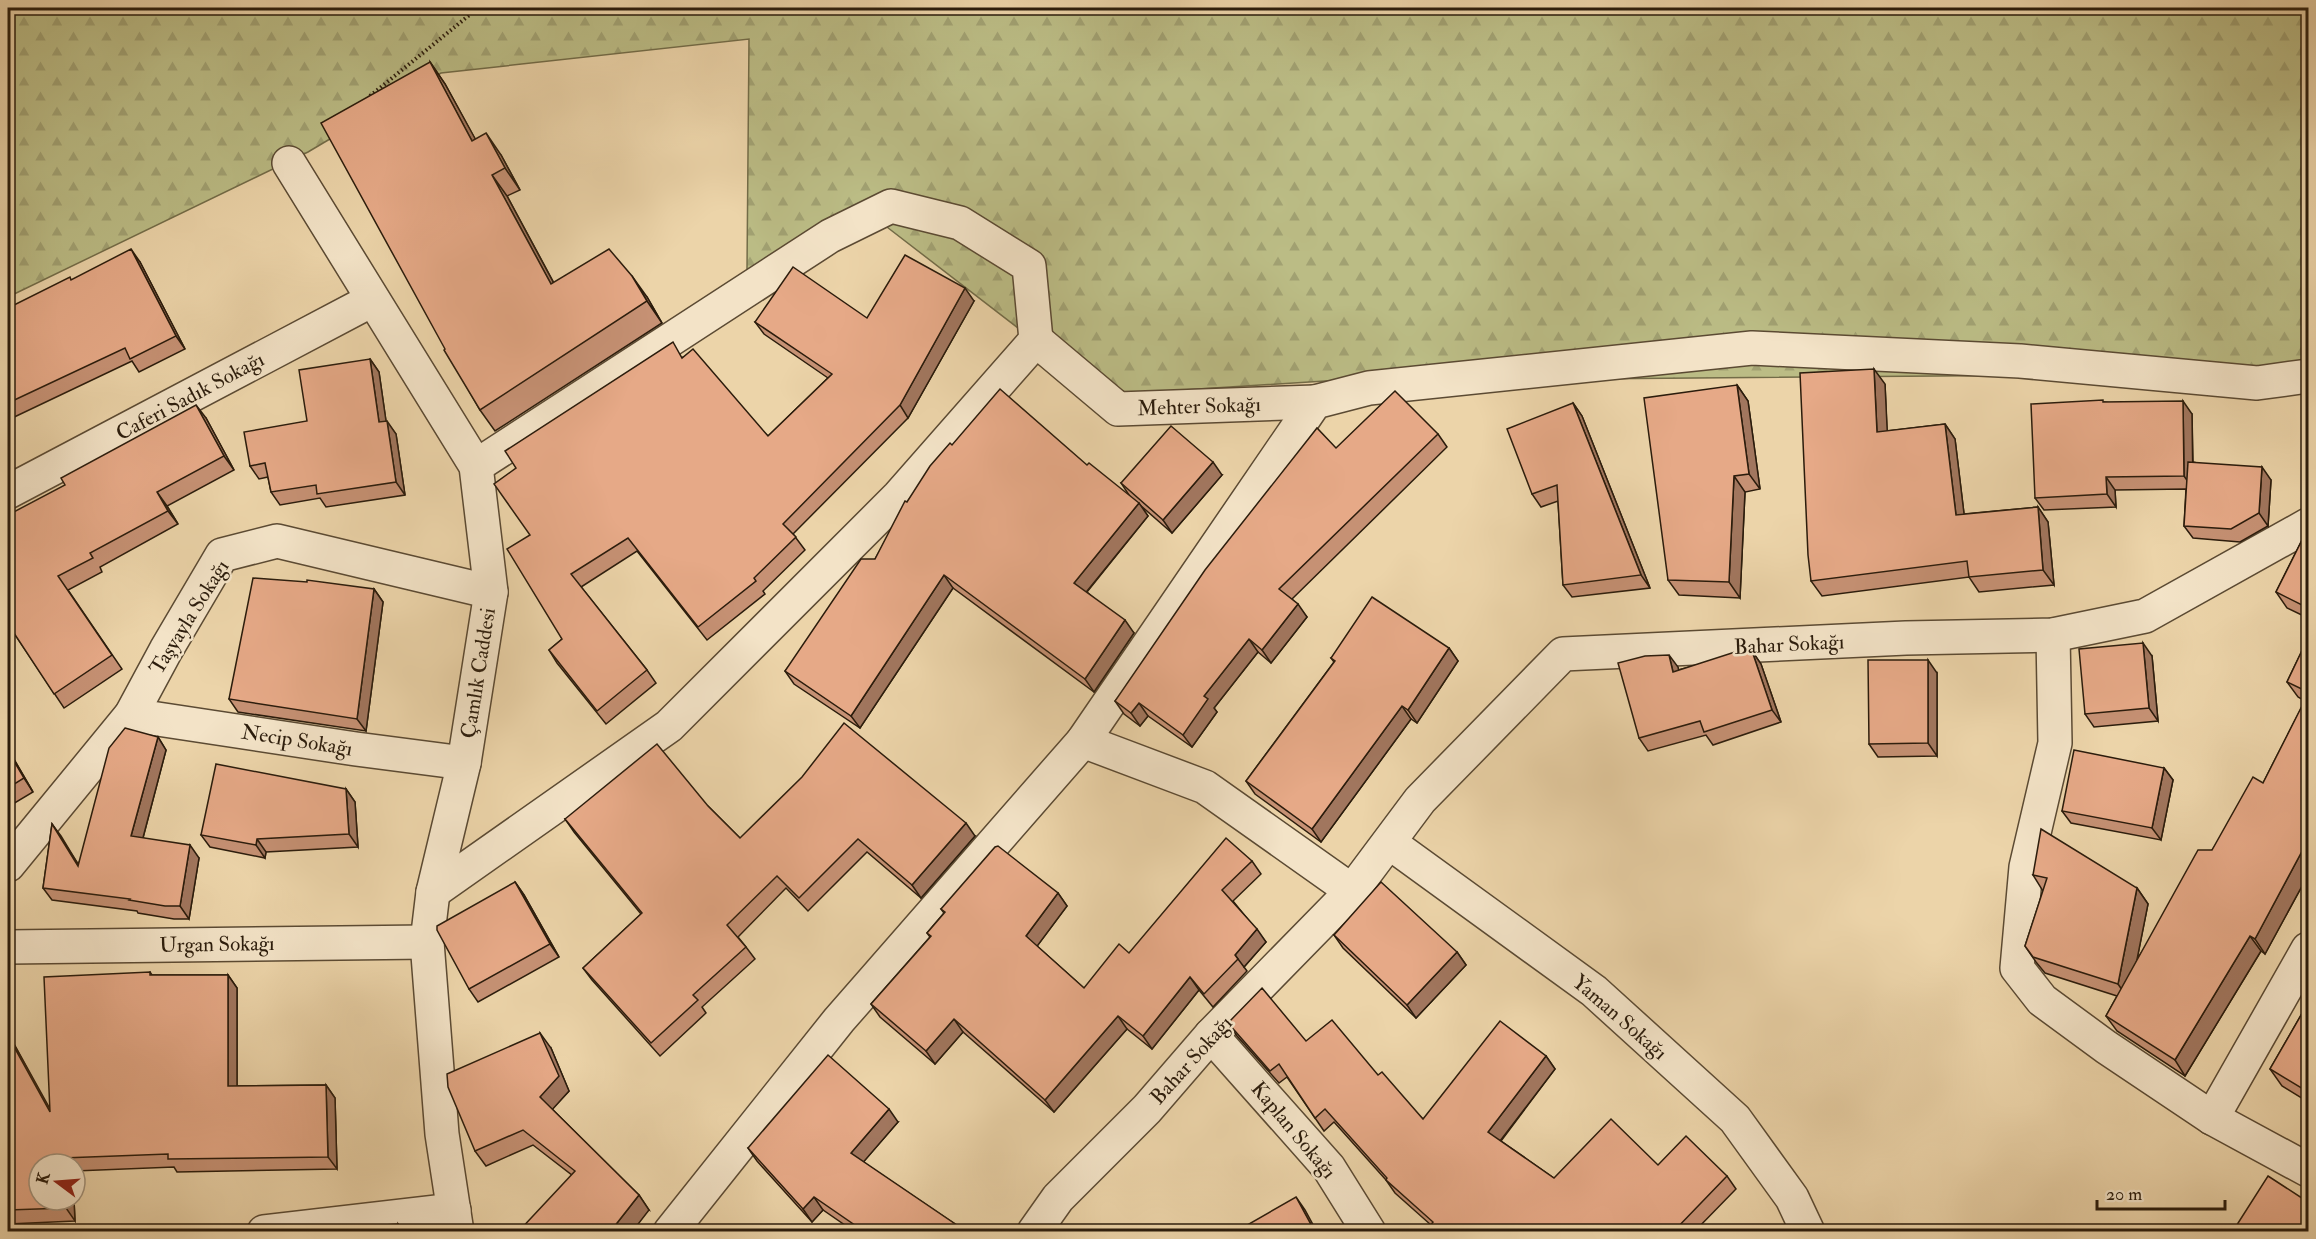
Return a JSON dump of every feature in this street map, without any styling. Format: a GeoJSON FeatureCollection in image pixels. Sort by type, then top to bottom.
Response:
{"type":"FeatureCollection","features":[{"type":"Feature","properties":{"kind":"street","name":"Çamlık Caddesi"},"geometry":{"type":"LineString","coordinates":[[289,163],[476,466],[491,592],[464,763],[433,892],[427,942],[442,1134],[455,1221]]}},
{"type":"Feature","properties":{"kind":"street"},"geometry":{"type":"LineString","coordinates":[[433,892],[669,726],[898,496],[1036,340],[1029,266],[960,223],[891,206],[830,236],[476,466]]}},
{"type":"Feature","properties":{"kind":"street","name":"Caferi Sadık Sokağı"},"geometry":{"type":"LineString","coordinates":[[8,492],[372,300]]}},
{"type":"Feature","properties":{"kind":"street","name":"Mehter Sokağı"},"geometry":{"type":"LineString","coordinates":[[1036,340],[1118,409],[1315,402],[1369,388],[1752,348],[2020,362],[2257,383],[2308,376]]}},
{"type":"Feature","properties":{"kind":"street"},"geometry":{"type":"LineString","coordinates":[[670,1232],[839,1020],[1083,741],[1315,402]]}},
{"type":"Feature","properties":{"kind":"street","name":"Bahar Sokağı"},"geometry":{"type":"LineString","coordinates":[[1034,1232],[1058,1198],[1147,1109],[1211,1035],[1352,891],[1420,800],[1563,654],[1906,638],[2053,635],[2145,616],[2308,525]]}},
{"type":"Feature","properties":{"kind":"street","name":"Taşyayla Sokağı"},"geometry":{"type":"LineString","coordinates":[[8,865],[131,715],[222,555],[277,542],[491,592]]}},
{"type":"Feature","properties":{"kind":"street"},"geometry":{"type":"LineString","coordinates":[[2053,635],[2055,743],[2026,867],[2017,968],[2042,1000],[2106,1047],[2212,1118],[2308,1170]]}},
{"type":"Feature","properties":{"kind":"street","name":"Necip Sokağı"},"geometry":{"type":"LineString","coordinates":[[131,715],[464,763]]}},
{"type":"Feature","properties":{"kind":"street"},"geometry":{"type":"LineString","coordinates":[[1083,741],[1204,787],[1352,891]]}},
{"type":"Feature","properties":{"kind":"street","name":"Yaman Sokağı"},"geometry":{"type":"LineString","coordinates":[[1390,843],[1593,991],[1735,1119],[1792,1198],[1808,1232]]}},
{"type":"Feature","properties":{"kind":"street","name":"Urgan Sokağı"},"geometry":{"type":"LineString","coordinates":[[8,947],[427,942]]}},
{"type":"Feature","properties":{"kind":"street"},"geometry":{"type":"LineString","coordinates":[[2212,1118],[2308,949]]}},
{"type":"Feature","properties":{"kind":"street","name":"Kaplan Sokağı"},"geometry":{"type":"LineString","coordinates":[[1211,1035],[1329,1168],[1369,1232]]}},
{"type":"Feature","properties":{"kind":"street"},"geometry":{"type":"LineString","coordinates":[[264,1232],[455,1221]]}},
{"type":"Feature","properties":{"kind":"path"},"geometry":{"type":"LineString","coordinates":[[361,104],[478,8]]}},
{"type":"Feature","properties":{"kind":"green space"},"geometry":{"type":"Polygon","coordinates":[[[8,8],[2308,8],[2308,373],[1325,381],[1105,395],[883,224],[747,270],[749,39],[441,73],[308,152],[8,297],[8,8]]]}},
{"type":"Feature","properties":{"kind":"building"},"geometry":{"type":"Polygon","coordinates":[[[430,62],[472,141],[486,133],[505,168],[492,175],[551,284],[609,249],[632,276],[647,301],[480,410],[444,350],[321,123],[430,62]]]}},
{"type":"Feature","properties":{"kind":"building"},"geometry":{"type":"Polygon","coordinates":[[[131,249],[176,336],[130,359],[125,348],[8,403],[8,308],[70,277],[71,280],[131,249]]]}},
{"type":"Feature","properties":{"kind":"building"},"geometry":{"type":"Polygon","coordinates":[[[905,255],[965,288],[900,405],[783,524],[796,537],[754,578],[756,581],[698,627],[628,538],[571,574],[647,670],[597,711],[549,650],[562,639],[507,549],[530,535],[494,484],[516,468],[505,451],[673,342],[682,358],[693,349],[768,436],[832,374],[755,322],[793,267],[867,318],[905,255]]]}},
{"type":"Feature","properties":{"kind":"building"},"geometry":{"type":"Polygon","coordinates":[[[370,359],[379,422],[387,421],[396,482],[317,494],[316,485],[271,492],[265,463],[250,466],[244,432],[307,421],[299,370],[370,359]]]}},
{"type":"Feature","properties":{"kind":"building"},"geometry":{"type":"Polygon","coordinates":[[[1874,369],[1877,432],[1945,424],[1956,515],[2038,507],[2043,570],[1969,577],[1967,561],[1811,581],[1800,373],[1874,369]]]}},
{"type":"Feature","properties":{"kind":"building"},"geometry":{"type":"Polygon","coordinates":[[[1737,385],[1749,474],[1734,476],[1729,582],[1668,580],[1644,398],[1737,385]]]}},
{"type":"Feature","properties":{"kind":"building"},"geometry":{"type":"Polygon","coordinates":[[[1000,389],[1087,465],[1089,463],[1139,503],[1074,583],[1125,620],[1085,679],[944,575],[851,716],[785,671],[861,559],[875,559],[905,501],[907,502],[930,466],[950,443],[952,445],[1000,389]]]}},
{"type":"Feature","properties":{"kind":"building"},"geometry":{"type":"Polygon","coordinates":[[[1395,391],[1438,434],[1279,589],[1298,604],[1262,650],[1249,639],[1204,696],[1208,699],[1183,735],[1139,703],[1131,713],[1115,701],[1205,570],[1317,428],[1336,448],[1395,391]]]}},
{"type":"Feature","properties":{"kind":"building"},"geometry":{"type":"Polygon","coordinates":[[[2103,400],[2103,402],[2183,401],[2184,476],[2106,477],[2107,494],[2035,498],[2031,404],[2103,400]]]}},
{"type":"Feature","properties":{"kind":"building"},"geometry":{"type":"Polygon","coordinates":[[[1573,403],[1641,575],[1563,585],[1557,485],[1532,494],[1507,429],[1573,403]]]}},
{"type":"Feature","properties":{"kind":"building"},"geometry":{"type":"Polygon","coordinates":[[[196,405],[224,456],[157,492],[168,511],[90,553],[93,558],[58,576],[112,655],[54,694],[8,624],[8,515],[65,485],[61,478],[196,405]]]}},
{"type":"Feature","properties":{"kind":"building"},"geometry":{"type":"Polygon","coordinates":[[[1171,426],[1213,462],[1163,520],[1121,483],[1171,426]]]}},
{"type":"Feature","properties":{"kind":"building"},"geometry":{"type":"Polygon","coordinates":[[[2188,462],[2262,467],[2259,513],[2231,529],[2184,526],[2188,462]]]}},
{"type":"Feature","properties":{"kind":"building"},"geometry":{"type":"Polygon","coordinates":[[[2308,528],[2308,608],[2276,592],[2308,528]]]}},
{"type":"Feature","properties":{"kind":"building"},"geometry":{"type":"Polygon","coordinates":[[[253,578],[307,582],[307,580],[374,589],[357,719],[229,699],[253,578]]]}},
{"type":"Feature","properties":{"kind":"building"},"geometry":{"type":"Polygon","coordinates":[[[1372,597],[1449,648],[1408,710],[1402,706],[1312,829],[1246,781],[1335,661],[1331,658],[1372,597]]]}},
{"type":"Feature","properties":{"kind":"building"},"geometry":{"type":"Polygon","coordinates":[[[2308,638],[2308,692],[2287,682],[2308,638]]]}},
{"type":"Feature","properties":{"kind":"building"},"geometry":{"type":"Polygon","coordinates":[[[2143,643],[2149,708],[2085,714],[2079,649],[2143,643]]]}},
{"type":"Feature","properties":{"kind":"building"},"geometry":{"type":"Polygon","coordinates":[[[1752,651],[1772,710],[1704,732],[1700,721],[1639,738],[1618,663],[1645,656],[1669,655],[1673,672],[1735,652],[1752,651]]]}},
{"type":"Feature","properties":{"kind":"building"},"geometry":{"type":"Polygon","coordinates":[[[1868,660],[1928,660],[1928,743],[1869,744],[1868,660]]]}},
{"type":"Feature","properties":{"kind":"building"},"geometry":{"type":"Polygon","coordinates":[[[2308,694],[2308,840],[2255,939],[2250,936],[2175,1060],[2106,1016],[2198,850],[2212,850],[2253,777],[2263,783],[2308,694]]]}},
{"type":"Feature","properties":{"kind":"building"},"geometry":{"type":"Polygon","coordinates":[[[844,723],[966,823],[912,885],[858,839],[799,898],[777,876],[727,925],[746,947],[693,995],[698,1000],[651,1043],[583,968],[642,913],[565,819],[657,744],[708,806],[740,838],[802,777],[844,723]]]}},
{"type":"Feature","properties":{"kind":"building"},"geometry":{"type":"Polygon","coordinates":[[[125,728],[158,737],[131,836],[190,845],[180,906],[165,906],[130,899],[43,888],[52,824],[78,866],[109,748],[125,728]]]}},
{"type":"Feature","properties":{"kind":"building"},"geometry":{"type":"Polygon","coordinates":[[[2074,750],[2164,768],[2152,828],[2062,811],[2074,750]]]}},
{"type":"Feature","properties":{"kind":"building"},"geometry":{"type":"Polygon","coordinates":[[[8,751],[24,778],[8,788],[8,751]]]}},
{"type":"Feature","properties":{"kind":"building"},"geometry":{"type":"Polygon","coordinates":[[[216,764],[346,789],[349,834],[257,839],[256,845],[201,835],[216,764]]]}},
{"type":"Feature","properties":{"kind":"building"},"geometry":{"type":"Polygon","coordinates":[[[2041,829],[2137,888],[2118,984],[2033,957],[2025,946],[2047,878],[2033,875],[2041,829]]]}},
{"type":"Feature","properties":{"kind":"building"},"geometry":{"type":"Polygon","coordinates":[[[1226,838],[1252,861],[1222,890],[1257,929],[1235,955],[1238,959],[1204,994],[1190,977],[1143,1036],[1118,1016],[1045,1100],[954,1019],[926,1051],[871,1004],[931,936],[927,933],[945,912],[941,909],[995,847],[998,846],[1058,893],[1026,936],[1084,988],[1119,944],[1129,953],[1226,838]]]}},
{"type":"Feature","properties":{"kind":"building"},"geometry":{"type":"Polygon","coordinates":[[[515,882],[550,944],[469,989],[437,930],[437,926],[515,882]]]}},
{"type":"Feature","properties":{"kind":"building"},"geometry":{"type":"Polygon","coordinates":[[[1381,882],[1457,952],[1407,1005],[1334,935],[1381,882]]]}},
{"type":"Feature","properties":{"kind":"building"},"geometry":{"type":"Polygon","coordinates":[[[150,972],[150,975],[228,975],[228,1086],[326,1085],[328,1157],[168,1159],[168,1154],[87,1157],[87,1152],[27,1152],[27,1209],[8,1210],[8,1036],[50,1112],[44,977],[150,972]]]}},
{"type":"Feature","properties":{"kind":"building"},"geometry":{"type":"Polygon","coordinates":[[[1262,988],[1306,1041],[1332,1020],[1378,1075],[1382,1072],[1423,1119],[1500,1021],[1546,1056],[1488,1132],[1554,1178],[1611,1119],[1658,1165],[1686,1136],[1727,1176],[1673,1232],[1426,1232],[1433,1222],[1386,1180],[1387,1178],[1325,1109],[1315,1118],[1279,1064],[1270,1071],[1228,1023],[1262,988]]]}},
{"type":"Feature","properties":{"kind":"building"},"geometry":{"type":"Polygon","coordinates":[[[2308,1003],[2308,1092],[2270,1069],[2308,1003]]]}},
{"type":"Feature","properties":{"kind":"building"},"geometry":{"type":"Polygon","coordinates":[[[540,1033],[559,1076],[540,1097],[639,1195],[610,1232],[518,1232],[575,1171],[523,1130],[475,1151],[448,1087],[447,1074],[540,1033]]]}},
{"type":"Feature","properties":{"kind":"building"},"geometry":{"type":"Polygon","coordinates":[[[828,1055],[889,1109],[851,1153],[967,1232],[865,1232],[814,1197],[803,1209],[748,1148],[828,1055]]]}},
{"type":"Feature","properties":{"kind":"building"},"geometry":{"type":"Polygon","coordinates":[[[2268,1176],[2308,1202],[2308,1232],[2233,1231],[2268,1176]]]}},
{"type":"Feature","properties":{"kind":"building"},"geometry":{"type":"Polygon","coordinates":[[[1296,1197],[1315,1232],[1235,1232],[1296,1197]]]}},
{"type":"Feature","properties":{"kind":"building"},"geometry":{"type":"Polygon","coordinates":[[[398,1224],[398,1232],[311,1232],[311,1230],[398,1224]]]}}]}
